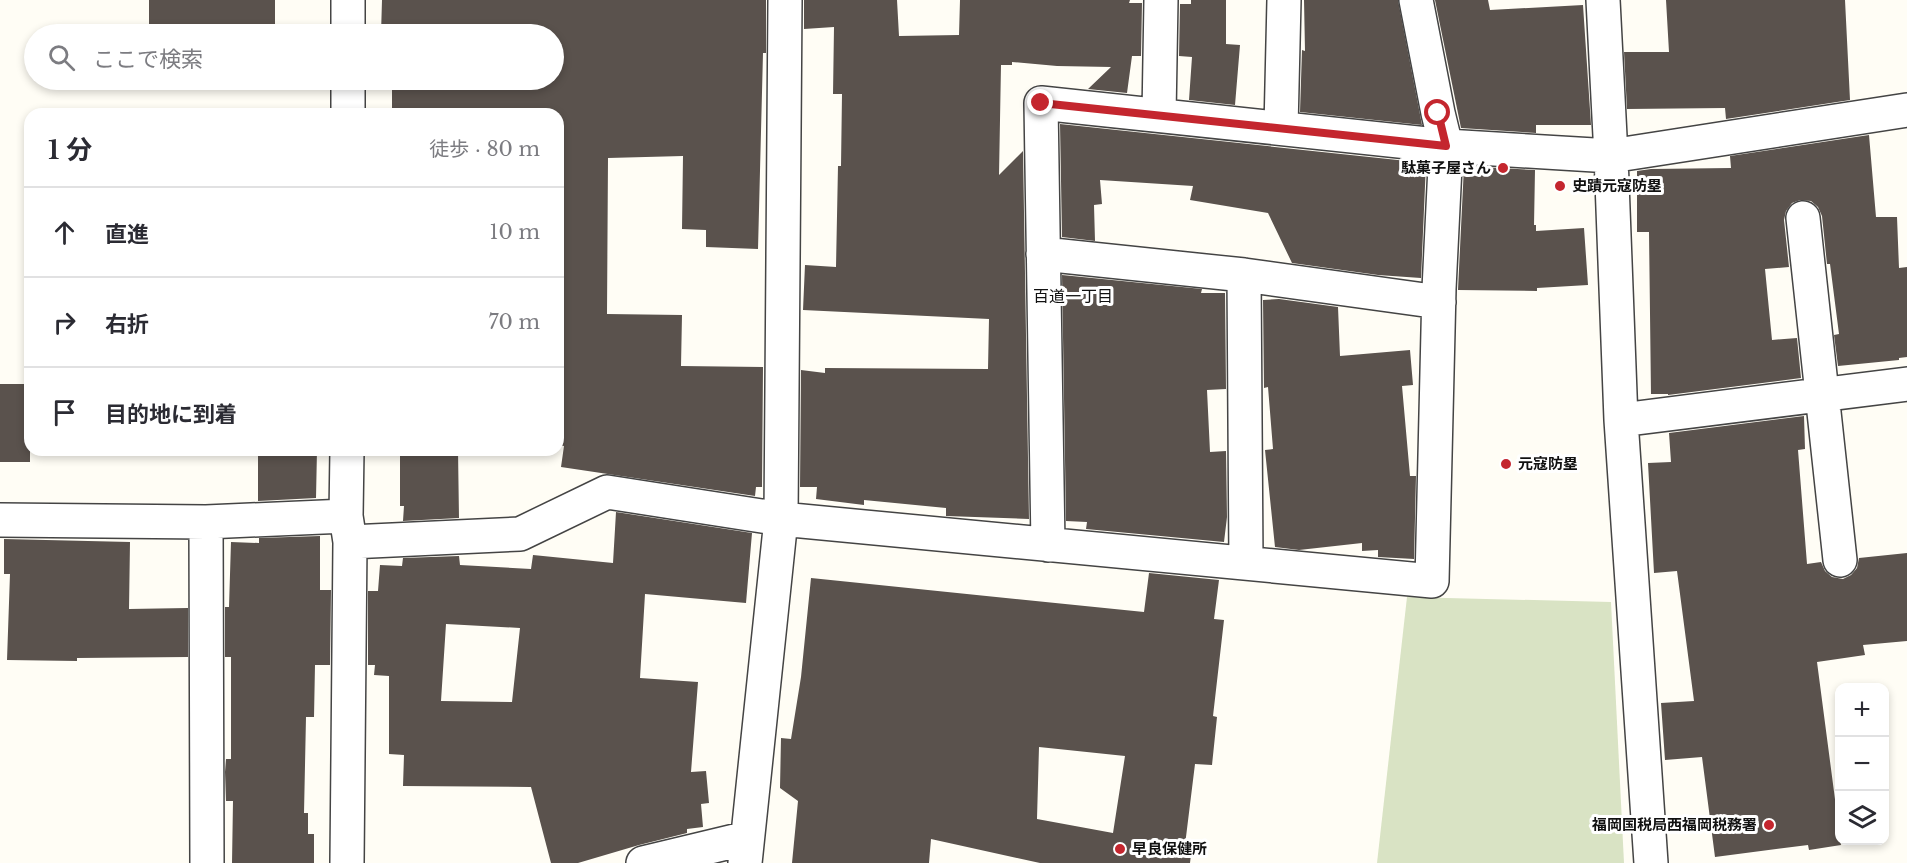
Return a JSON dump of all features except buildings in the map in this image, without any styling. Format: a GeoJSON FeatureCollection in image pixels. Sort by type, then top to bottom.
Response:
{"type":"FeatureCollection","features":[{"type":"Feature","properties":{"kind":"street"},"geometry":{"type":"LineString","coordinates":[[348,0],[348,24]]}},
{"type":"Feature","properties":{"kind":"street"},"geometry":{"type":"LineString","coordinates":[[643,863],[746,851],[781,519],[785,0]]}},
{"type":"Feature","properties":{"kind":"street"},"geometry":{"type":"LineString","coordinates":[[1159,115],[1161,0]]}},
{"type":"Feature","properties":{"kind":"street"},"geometry":{"type":"LineString","coordinates":[[1281,128],[1284,0]]}},
{"type":"Feature","properties":{"kind":"street"},"geometry":{"type":"LineString","coordinates":[[0,520],[206,522],[520,534],[607,492],[781,519],[1432,580],[1439,302],[1446,146],[1416,0]]}},
{"type":"Feature","properties":{"kind":"street"},"geometry":{"type":"LineString","coordinates":[[1603,0],[1620,420],[1651,863]]}},
{"type":"Feature","properties":{"kind":"street"},"geometry":{"type":"LineString","coordinates":[[348,90],[348,108]]}},
{"type":"Feature","properties":{"kind":"street"},"geometry":{"type":"LineString","coordinates":[[1048,545],[1041,103],[1446,146],[1611,156],[1907,110]]}},
{"type":"Feature","properties":{"kind":"street"},"geometry":{"type":"LineString","coordinates":[[1803,218],[1840,560]]}},
{"type":"Feature","properties":{"kind":"street"},"geometry":{"type":"LineString","coordinates":[[1043,254],[1244,276],[1439,302]]}},
{"type":"Feature","properties":{"kind":"street"},"geometry":{"type":"LineString","coordinates":[[1244,276],[1246,563]]}},
{"type":"Feature","properties":{"kind":"street"},"geometry":{"type":"LineString","coordinates":[[1620,420],[1907,384]]}},
{"type":"Feature","properties":{"kind":"street"},"geometry":{"type":"LineString","coordinates":[[347,456],[347,863]]}},
{"type":"Feature","properties":{"kind":"street"},"geometry":{"type":"LineString","coordinates":[[206,522],[207,863]]}},
{"type":"Feature","properties":{"kind":"green space"},"geometry":{"type":"Polygon","coordinates":[[[1407,597],[1611,602],[1624,863],[1377,863],[1407,597]]]}},
{"type":"Feature","properties":{"kind":"place","name":"駄菓子屋さん"},"geometry":{"type":"Point","coordinates":[1503,168]}},
{"type":"Feature","properties":{"kind":"place","name":"史蹟元寇防塁"},"geometry":{"type":"Point","coordinates":[1560,186]}},
{"type":"Feature","properties":{"kind":"place","name":"元寇防塁"},"geometry":{"type":"Point","coordinates":[1506,464]}},
{"type":"Feature","properties":{"kind":"place","name":"福岡国税局西福岡税務署"},"geometry":{"type":"Point","coordinates":[1769,825]}},
{"type":"Feature","properties":{"kind":"place","name":"早良保健所"},"geometry":{"type":"Point","coordinates":[1120,849]}},
{"type":"Feature","properties":{"kind":"district","name":"百道一丁目"},"geometry":{"type":"Point","coordinates":[1073,296]}},
{"type":"Feature","properties":{"kind":"route"},"geometry":{"type":"LineString","coordinates":[[1041,103],[1446,146],[1438,113]]}}]}
